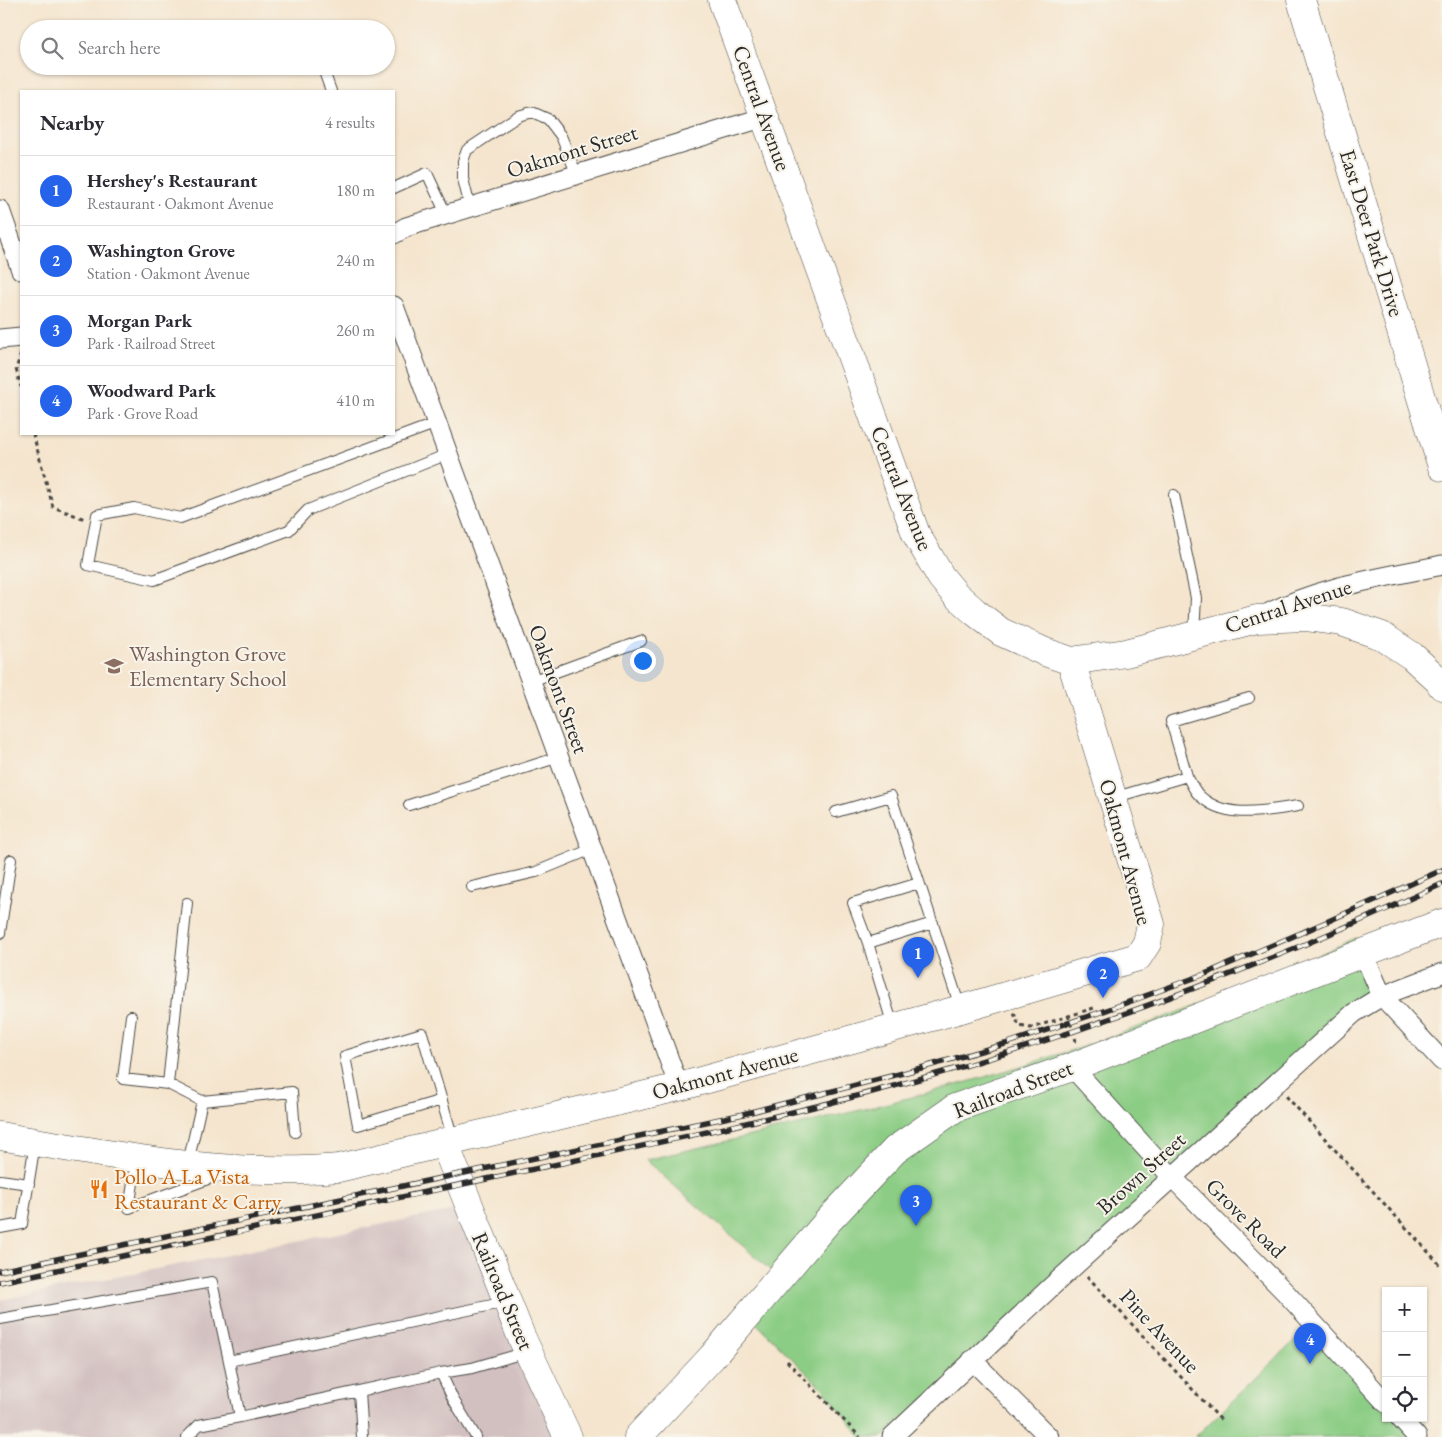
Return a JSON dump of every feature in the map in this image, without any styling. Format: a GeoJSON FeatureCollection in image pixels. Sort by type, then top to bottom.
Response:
{"type":"FeatureCollection","features":[{"type":"Feature","properties":{"kind":"street","name":"Central Avenue"},"geometry":{"type":"LineString","coordinates":[[722,0],[916,534],[941,577],[956,595],[975,612],[1001,632],[1071,661],[1126,652],[1257,619],[1284,605],[1324,591],[1442,565]]}},
{"type":"Feature","properties":{"kind":"street","name":"East Deer Park Drive"},"geometry":{"type":"LineString","coordinates":[[1301,0],[1442,467]]}},
{"type":"Feature","properties":{"kind":"street","name":"Oakmont Street"},"geometry":{"type":"LineString","coordinates":[[395,232],[446,214],[765,118]]}},
{"type":"Feature","properties":{"kind":"street"},"geometry":{"type":"LineString","coordinates":[[0,210],[20,267]]}},
{"type":"Feature","properties":{"kind":"street","name":"Oakmont Street"},"geometry":{"type":"LineString","coordinates":[[395,309],[679,1087]]}},
{"type":"Feature","properties":{"kind":"street"},"geometry":{"type":"LineString","coordinates":[[0,339],[20,337]]}},
{"type":"Feature","properties":{"kind":"street"},"geometry":{"type":"LineString","coordinates":[[1257,619],[1305,616],[1342,622],[1382,636],[1412,656],[1442,686]]}},
{"type":"Feature","properties":{"kind":"street","name":"Oakmont Avenue"},"geometry":{"type":"LineString","coordinates":[[0,1136],[137,1158],[234,1170],[302,1171],[339,1168],[679,1087],[961,1009],[1138,957],[1148,943],[1151,924],[1071,661]]}},
{"type":"Feature","properties":{"kind":"street","name":"Railroad Street"},"geometry":{"type":"LineString","coordinates":[[638,1437],[712,1357],[828,1221],[895,1150],[955,1108],[1072,1067],[1442,924]]}},
{"type":"Feature","properties":{"kind":"street"},"geometry":{"type":"LineString","coordinates":[[1363,953],[1382,996],[1442,1061]]}},
{"type":"Feature","properties":{"kind":"street","name":"Brown Street"},"geometry":{"type":"LineString","coordinates":[[892,1437],[1076,1264],[1354,1013],[1382,996],[1442,973]]}},
{"type":"Feature","properties":{"kind":"street","name":"Grove Road"},"geometry":{"type":"LineString","coordinates":[[1072,1067],[1172,1177],[1285,1292],[1382,1398]]}},
{"type":"Feature","properties":{"kind":"street","name":"Railroad Street"},"geometry":{"type":"LineString","coordinates":[[449,1141],[507,1302],[568,1437]]}},
{"type":"Feature","properties":{"kind":"street"},"geometry":{"type":"LineString","coordinates":[[972,1360],[1048,1437]]}},
{"type":"Feature","properties":{"kind":"street"},"geometry":{"type":"LineString","coordinates":[[1404,1422],[1417,1437]]}},
{"type":"Feature","properties":{"kind":"lane"},"geometry":{"type":"LineString","coordinates":[[325,75],[331,90]]}},
{"type":"Feature","properties":{"kind":"lane"},"geometry":{"type":"LineString","coordinates":[[470,207],[463,179],[463,161],[466,150],[518,116],[532,112],[548,119],[561,136],[577,174]]}},
{"type":"Feature","properties":{"kind":"lane"},"geometry":{"type":"LineString","coordinates":[[395,188],[427,172],[446,214]]}},
{"type":"Feature","properties":{"kind":"lane"},"geometry":{"type":"LineString","coordinates":[[437,424],[180,518],[134,508],[96,515],[88,565],[154,580],[289,530],[308,510],[448,454]]}},
{"type":"Feature","properties":{"kind":"lane"},"geometry":{"type":"LineString","coordinates":[[1174,495],[1196,598],[1194,634]]}},
{"type":"Feature","properties":{"kind":"lane"},"geometry":{"type":"LineString","coordinates":[[531,681],[641,641]]}},
{"type":"Feature","properties":{"kind":"lane"},"geometry":{"type":"LineString","coordinates":[[1250,698],[1171,720],[1187,776],[1197,793],[1212,804],[1228,810],[1252,813],[1298,806]]}},
{"type":"Feature","properties":{"kind":"lane"},"geometry":{"type":"LineString","coordinates":[[409,805],[559,757]]}},
{"type":"Feature","properties":{"kind":"lane"},"geometry":{"type":"LineString","coordinates":[[1112,798],[1187,776]]}},
{"type":"Feature","properties":{"kind":"lane"},"geometry":{"type":"LineString","coordinates":[[836,812],[891,796],[961,1009]]}},
{"type":"Feature","properties":{"kind":"lane"},"geometry":{"type":"LineString","coordinates":[[472,887],[536,872],[592,849]]}},
{"type":"Feature","properties":{"kind":"lane"},"geometry":{"type":"LineString","coordinates":[[0,933],[11,860]]}},
{"type":"Feature","properties":{"kind":"lane"},"geometry":{"type":"LineString","coordinates":[[893,1028],[868,943],[853,903],[920,883]]}},
{"type":"Feature","properties":{"kind":"lane"},"geometry":{"type":"LineString","coordinates":[[168,1084],[187,903]]}},
{"type":"Feature","properties":{"kind":"lane"},"geometry":{"type":"LineString","coordinates":[[868,943],[933,923]]}},
{"type":"Feature","properties":{"kind":"lane"},"geometry":{"type":"LineString","coordinates":[[131,1016],[123,1079],[168,1084],[202,1101],[292,1092],[295,1132]]}},
{"type":"Feature","properties":{"kind":"lane"},"geometry":{"type":"LineString","coordinates":[[442,1100],[358,1125],[344,1056],[422,1033],[442,1100],[449,1141]]}},
{"type":"Feature","properties":{"kind":"lane"},"geometry":{"type":"LineString","coordinates":[[188,1164],[202,1101]]}},
{"type":"Feature","properties":{"kind":"lane"},"geometry":{"type":"LineString","coordinates":[[0,1228],[22,1224],[36,1142]]}},
{"type":"Feature","properties":{"kind":"lane"},"geometry":{"type":"LineString","coordinates":[[137,1158],[129,1208],[234,1170]]}},
{"type":"Feature","properties":{"kind":"lane"},"geometry":{"type":"LineString","coordinates":[[0,1180],[28,1184]]}},
{"type":"Feature","properties":{"kind":"lane"},"geometry":{"type":"LineString","coordinates":[[0,1319],[212,1282],[240,1417]]}},
{"type":"Feature","properties":{"kind":"lane"},"geometry":{"type":"LineString","coordinates":[[229,1361],[507,1302]]}},
{"type":"Feature","properties":{"kind":"lane"},"geometry":{"type":"LineString","coordinates":[[188,1437],[199,1425],[472,1368],[528,1352]]}},
{"type":"Feature","properties":{"kind":"lane"},"geometry":{"type":"LineString","coordinates":[[441,1373],[453,1399],[476,1437]]}},
{"type":"Feature","properties":{"kind":"lane"},"geometry":{"type":"LineString","coordinates":[[359,1391],[362,1437]]}},
{"type":"Feature","properties":{"kind":"path"},"geometry":{"type":"LineString","coordinates":[[20,355],[16,369],[20,383]]}},
{"type":"Feature","properties":{"kind":"path"},"geometry":{"type":"LineString","coordinates":[[34,435],[53,507],[95,522]]}},
{"type":"Feature","properties":{"kind":"path"},"geometry":{"type":"LineString","coordinates":[[1019,1026],[1031,1028],[1098,1007]]}},
{"type":"Feature","properties":{"kind":"path"},"geometry":{"type":"LineString","coordinates":[[1068,1015],[1076,1041]]}},
{"type":"Feature","properties":{"kind":"path"},"geometry":{"type":"LineString","coordinates":[[1275,1084],[1442,1267]]}},
{"type":"Feature","properties":{"kind":"path","name":"Pine Avenue"},"geometry":{"type":"LineString","coordinates":[[1076,1264],[1221,1420]]}},
{"type":"Feature","properties":{"kind":"path"},"geometry":{"type":"LineString","coordinates":[[787,1361],[860,1437]]}},
{"type":"Feature","properties":{"kind":"shaded area"},"geometry":{"type":"Polygon","coordinates":[[[454,1210],[568,1437],[0,1437],[0,1300],[454,1210]]]}},
{"type":"Feature","properties":{"kind":"green space"},"geometry":{"type":"Polygon","coordinates":[[[1356,938],[1374,992],[883,1437],[861,1437],[825,1391],[753,1320],[784,1282],[645,1160],[890,1103],[1035,1062],[1117,1035],[1197,1005],[1277,973],[1356,938]]]}},
{"type":"Feature","properties":{"kind":"green space"},"geometry":{"type":"Polygon","coordinates":[[[1313,1323],[1382,1400],[1382,1422],[1402,1422],[1415,1437],[1195,1437],[1313,1323]]]}},
{"type":"Feature","properties":{"kind":"railway"},"geometry":{"type":"LineString","coordinates":[[0,1271],[739,1115],[907,1072],[1005,1044],[1104,1011],[1205,974],[1442,870]]}},
{"type":"Feature","properties":{"kind":"railway"},"geometry":{"type":"LineString","coordinates":[[0,1282],[704,1132],[805,1109],[905,1083],[1042,1042],[1178,994],[1311,942],[1442,884]]}},
{"type":"Feature","properties":{"kind":"place","name":"Washington Grove Elementary School"},"geometry":{"type":"Point","coordinates":[114,666]}},
{"type":"Feature","properties":{"kind":"place","name":"Hershey's Restaurant"},"geometry":{"type":"Point","coordinates":[918,978]}},
{"type":"Feature","properties":{"kind":"place","name":"Washington Grove"},"geometry":{"type":"Point","coordinates":[1103,998]}},
{"type":"Feature","properties":{"kind":"place","name":"Pollo A La Vista Restaurant & Carry"},"geometry":{"type":"Point","coordinates":[99,1189]}},
{"type":"Feature","properties":{"kind":"place","name":"Morgan Park"},"geometry":{"type":"Point","coordinates":[916,1226]}},
{"type":"Feature","properties":{"kind":"place","name":"Woodward Park"},"geometry":{"type":"Point","coordinates":[1310,1364]}}]}
